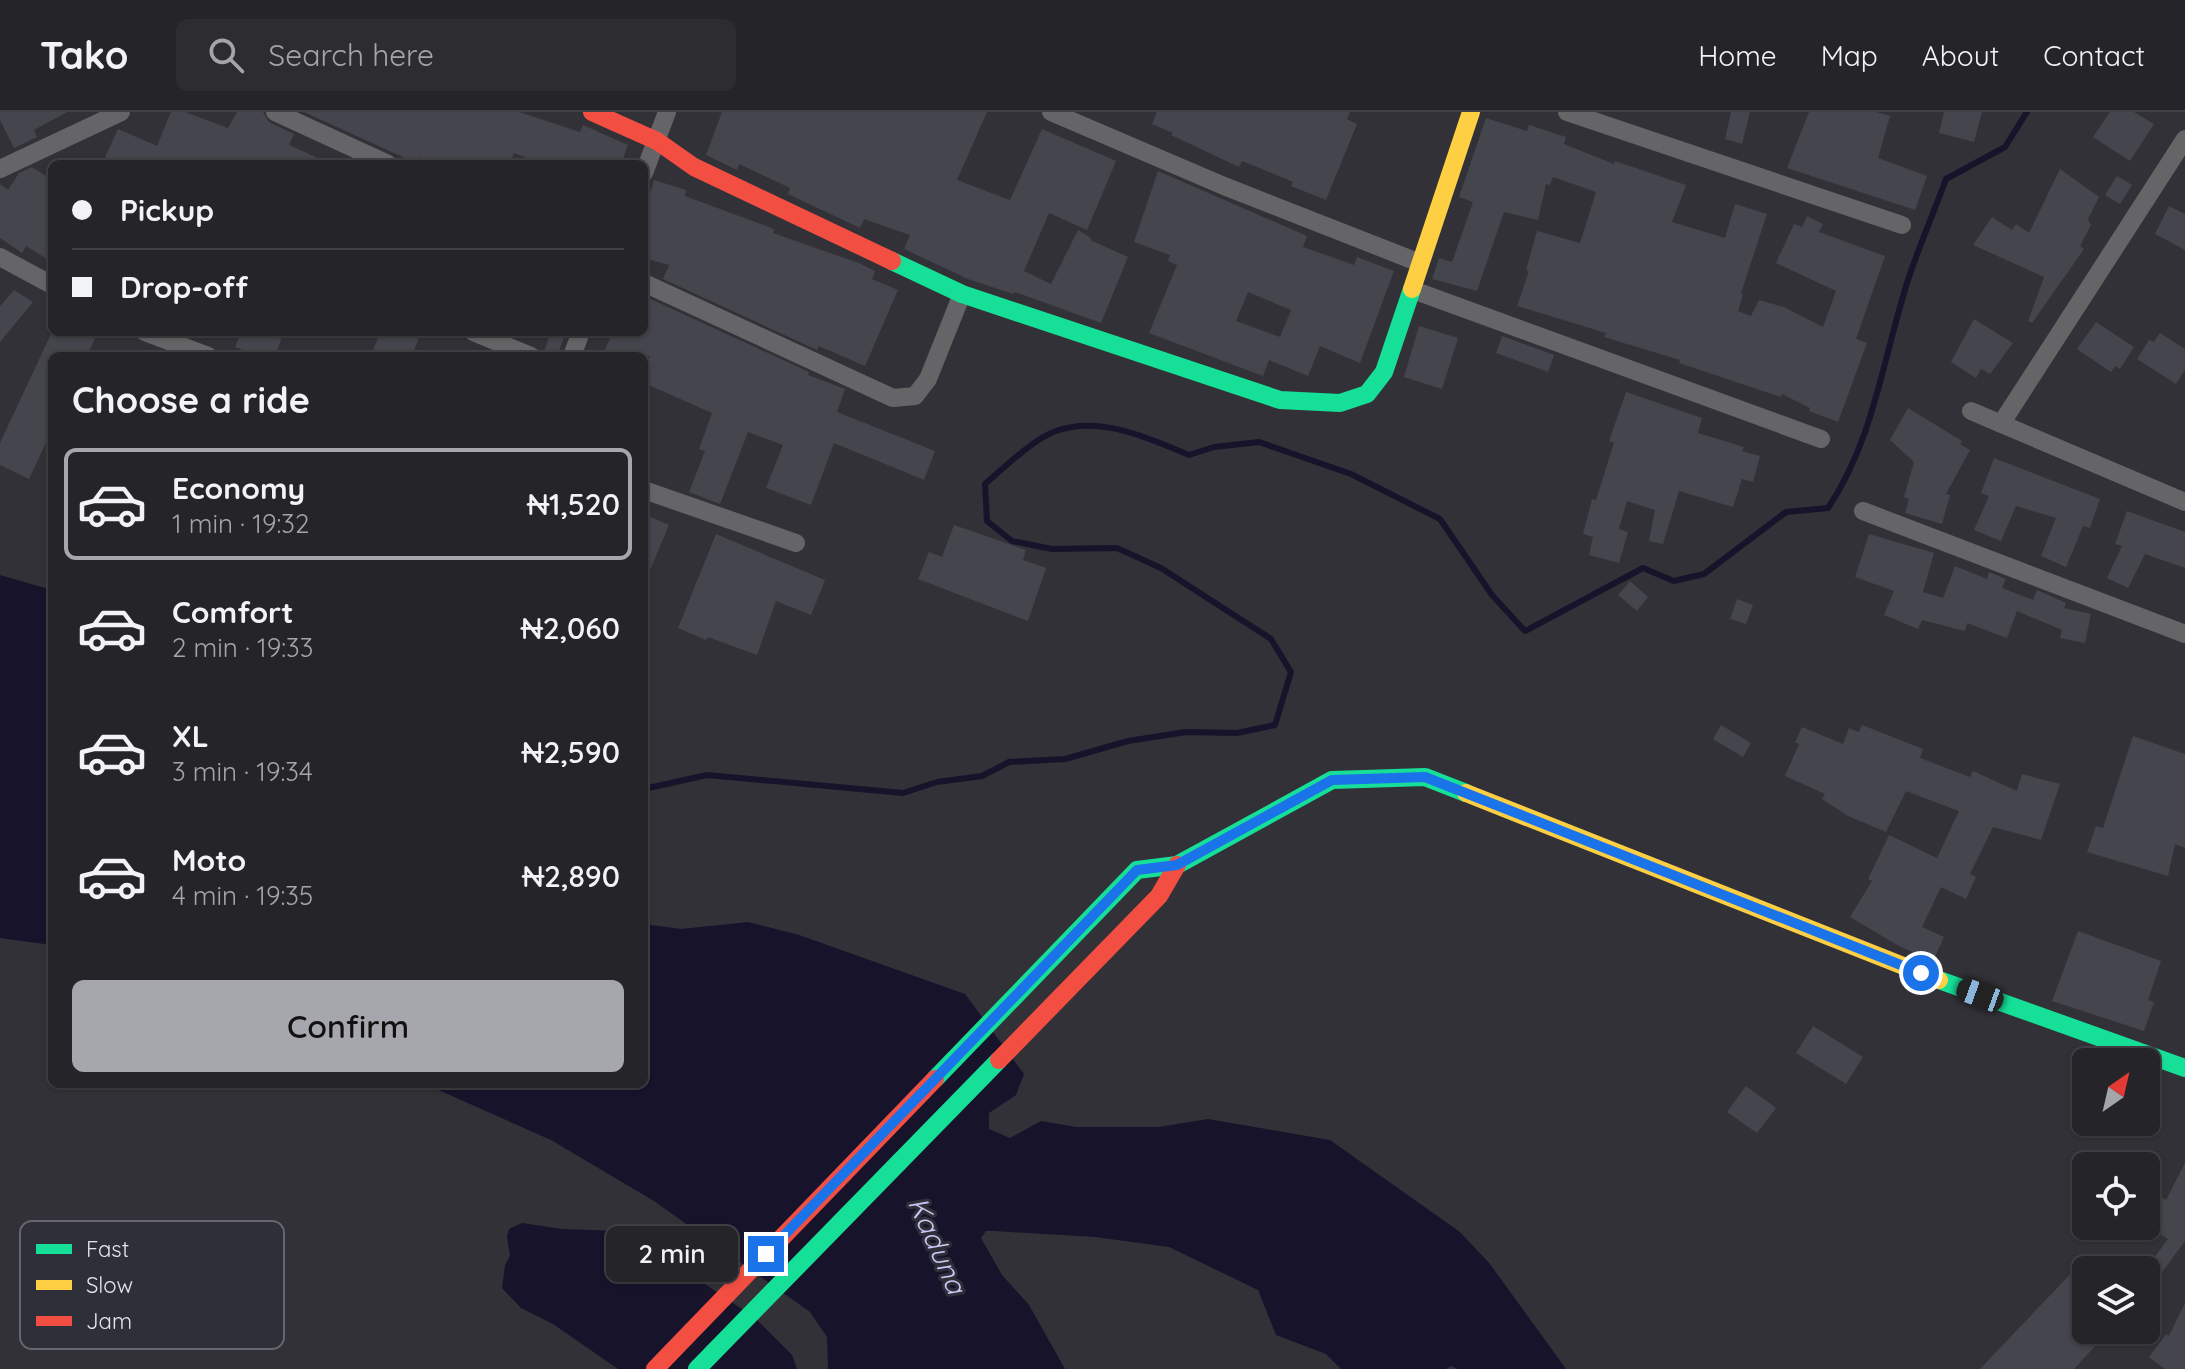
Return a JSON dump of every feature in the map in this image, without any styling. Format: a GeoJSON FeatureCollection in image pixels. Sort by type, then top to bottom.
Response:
{"type":"FeatureCollection","features":[{"type":"Feature","properties":{"kind":"street"},"geometry":{"type":"LineString","coordinates":[[0,169],[121,112]]}},
{"type":"Feature","properties":{"kind":"street"},"geometry":{"type":"LineString","coordinates":[[275,112],[379,160]]}},
{"type":"Feature","properties":{"kind":"street"},"geometry":{"type":"LineString","coordinates":[[592,112],[657,141],[694,167],[962,294],[1280,400],[1340,403],[1367,394],[1384,372],[1471,112]]}},
{"type":"Feature","properties":{"kind":"street"},"geometry":{"type":"LineString","coordinates":[[648,163],[667,112]]}},
{"type":"Feature","properties":{"kind":"street"},"geometry":{"type":"LineString","coordinates":[[1051,112],[1224,186],[1420,263]]}},
{"type":"Feature","properties":{"kind":"street"},"geometry":{"type":"LineString","coordinates":[[1567,112],[1902,225]]}},
{"type":"Feature","properties":{"kind":"street"},"geometry":{"type":"LineString","coordinates":[[2001,424],[2185,139]]}},
{"type":"Feature","properties":{"kind":"street"},"geometry":{"type":"LineString","coordinates":[[0,257],[48,283]]}},
{"type":"Feature","properties":{"kind":"street"},"geometry":{"type":"LineString","coordinates":[[648,285],[893,398],[915,396],[928,379],[962,294]]}},
{"type":"Feature","properties":{"kind":"street"},"geometry":{"type":"LineString","coordinates":[[1413,290],[1821,439]]}},
{"type":"Feature","properties":{"kind":"street"},"geometry":{"type":"LineString","coordinates":[[156,336],[198,352]]}},
{"type":"Feature","properties":{"kind":"street"},"geometry":{"type":"LineString","coordinates":[[483,336],[521,352]]}},
{"type":"Feature","properties":{"kind":"street"},"geometry":{"type":"LineString","coordinates":[[1971,411],[2185,502]]}},
{"type":"Feature","properties":{"kind":"street"},"geometry":{"type":"LineString","coordinates":[[648,491],[796,543]]}},
{"type":"Feature","properties":{"kind":"street"},"geometry":{"type":"LineString","coordinates":[[1863,511],[2185,634]]}},
{"type":"Feature","properties":{"kind":"street"},"geometry":{"type":"LineString","coordinates":[[655,1369],[1137,870],[1177,865],[1332,780],[1425,777],[1891,963],[2185,1068]]}},
{"type":"Feature","properties":{"kind":"street"},"geometry":{"type":"LineString","coordinates":[[697,1369],[1159,896],[1177,865]]}},
{"type":"Feature","properties":{"kind":"water"},"geometry":{"type":"Polygon","coordinates":[[[0,575],[48,589],[48,944],[0,938],[0,575]]]}},
{"type":"Feature","properties":{"kind":"water","name":"Kaduna"},"geometry":{"type":"Polygon","coordinates":[[[748,922],[799,935],[965,994],[1024,1074],[1016,1095],[989,1113],[989,1129],[1010,1138],[1041,1121],[1076,1127],[1159,1127],[1208,1119],[1330,1140],[1460,1232],[1490,1264],[1566,1369],[1458,1369],[1451,1366],[1446,1369],[1341,1369],[1326,1354],[1276,1335],[1258,1290],[1169,1247],[1095,1237],[986,1231],[981,1238],[1002,1275],[1029,1305],[1065,1369],[828,1369],[827,1337],[810,1312],[654,1201],[551,1140],[434,1088],[648,1088],[648,925],[681,929],[748,922]]]}},
{"type":"Feature","properties":{"kind":"water"},"geometry":{"type":"Polygon","coordinates":[[[522,1223],[562,1229],[620,1231],[659,1246],[682,1261],[696,1278],[755,1318],[792,1355],[797,1369],[618,1369],[553,1324],[521,1308],[502,1288],[505,1265],[510,1256],[509,1229],[522,1223]]]}},
{"type":"Feature","properties":{"kind":"building"},"geometry":{"type":"Polygon","coordinates":[[[0,112],[67,112],[34,130],[37,137],[14,148],[0,120],[0,112]]]}},
{"type":"Feature","properties":{"kind":"building"},"geometry":{"type":"Polygon","coordinates":[[[171,112],[185,112],[228,128],[237,112],[263,112],[269,122],[294,134],[289,145],[322,160],[112,160],[105,157],[118,129],[157,146],[171,112]]]}},
{"type":"Feature","properties":{"kind":"building"},"geometry":{"type":"Polygon","coordinates":[[[304,112],[519,112],[580,132],[583,125],[628,145],[622,160],[532,160],[514,153],[511,160],[428,160],[419,157],[418,160],[409,160],[304,112]]]}},
{"type":"Feature","properties":{"kind":"building"},"geometry":{"type":"Polygon","coordinates":[[[722,112],[987,112],[957,180],[1010,200],[1042,129],[1116,161],[1087,230],[1049,213],[1024,271],[1051,284],[1078,230],[1090,240],[1128,257],[1101,323],[1015,292],[1013,294],[968,279],[904,249],[910,235],[864,219],[860,228],[788,194],[790,188],[739,164],[737,170],[706,155],[722,112]]]}},
{"type":"Feature","properties":{"kind":"building"},"geometry":{"type":"Polygon","coordinates":[[[1157,112],[1350,112],[1347,119],[1357,124],[1326,200],[1291,186],[1293,182],[1242,161],[1239,167],[1171,135],[1173,133],[1152,124],[1157,112]]]}},
{"type":"Feature","properties":{"kind":"building"},"geometry":{"type":"Polygon","coordinates":[[[1731,112],[1750,112],[1742,144],[1725,139],[1731,112]]]}},
{"type":"Feature","properties":{"kind":"building"},"geometry":{"type":"Polygon","coordinates":[[[1809,112],[1876,112],[1890,116],[1878,158],[1927,176],[1915,210],[1787,168],[1809,112]]]}},
{"type":"Feature","properties":{"kind":"building"},"geometry":{"type":"Polygon","coordinates":[[[1944,112],[1982,112],[1974,142],[1939,133],[1944,112]]]}},
{"type":"Feature","properties":{"kind":"building"},"geometry":{"type":"Polygon","coordinates":[[[2110,112],[2134,112],[2154,124],[2130,161],[2093,137],[2110,112]]]}},
{"type":"Feature","properties":{"kind":"building"},"geometry":{"type":"Polygon","coordinates":[[[1486,118],[1527,131],[1529,125],[1566,137],[1564,144],[1614,164],[1615,161],[1686,185],[1672,222],[1725,238],[1735,204],[1767,214],[1738,311],[1751,316],[1759,300],[1784,307],[1823,327],[1836,291],[1776,263],[1794,224],[1802,227],[1807,216],[1823,224],[1819,232],[1885,256],[1856,339],[1867,343],[1838,422],[1809,411],[1810,408],[1782,394],[1781,397],[1679,363],[1680,360],[1604,337],[1606,333],[1517,306],[1529,271],[1526,270],[1537,231],[1580,243],[1596,192],[1553,177],[1550,185],[1546,184],[1538,220],[1504,212],[1477,291],[1432,279],[1439,258],[1452,262],[1473,202],[1459,197],[1486,118]]]}},
{"type":"Feature","properties":{"kind":"building"},"geometry":{"type":"Polygon","coordinates":[[[32,167],[48,177],[48,260],[26,246],[22,253],[0,238],[0,184],[8,190],[19,173],[32,167]]]}},
{"type":"Feature","properties":{"kind":"building"},"geometry":{"type":"Polygon","coordinates":[[[2060,169],[2099,197],[2088,219],[2091,225],[2080,246],[2084,249],[2032,323],[2028,321],[2044,277],[1973,245],[1992,217],[2012,230],[2016,224],[2029,233],[2060,169]]]}},
{"type":"Feature","properties":{"kind":"building"},"geometry":{"type":"Polygon","coordinates":[[[1158,171],[1307,236],[1303,247],[1354,265],[1357,257],[1394,271],[1360,363],[1320,346],[1308,376],[1269,360],[1263,376],[1149,333],[1177,265],[1168,261],[1170,255],[1134,242],[1158,171]],[[1248,292],[1236,321],[1280,337],[1291,310],[1248,292]]]}},
{"type":"Feature","properties":{"kind":"building"},"geometry":{"type":"Polygon","coordinates":[[[2117,176],[2132,185],[2120,204],[2105,195],[2117,176]]]}},
{"type":"Feature","properties":{"kind":"building"},"geometry":{"type":"Polygon","coordinates":[[[654,180],[686,190],[685,196],[875,271],[872,279],[898,290],[865,366],[819,346],[817,350],[663,279],[669,265],[648,259],[648,199],[654,180]]]}},
{"type":"Feature","properties":{"kind":"building"},"geometry":{"type":"Polygon","coordinates":[[[2169,206],[2185,214],[2185,250],[2155,234],[2169,206]]]}},
{"type":"Feature","properties":{"kind":"building"},"geometry":{"type":"Polygon","coordinates":[[[14,290],[33,302],[0,342],[0,306],[14,290]]]}},
{"type":"Feature","properties":{"kind":"building"},"geometry":{"type":"Polygon","coordinates":[[[648,298],[809,372],[808,375],[845,389],[837,412],[935,451],[924,480],[834,443],[811,505],[766,488],[783,445],[748,432],[720,504],[689,492],[705,451],[699,449],[712,413],[648,385],[648,352],[604,352],[611,336],[648,336],[648,298]]]}},
{"type":"Feature","properties":{"kind":"building"},"geometry":{"type":"Polygon","coordinates":[[[1974,319],[2013,343],[1990,374],[1981,369],[1976,378],[1951,362],[1974,319]]]}},
{"type":"Feature","properties":{"kind":"building"},"geometry":{"type":"Polygon","coordinates":[[[2096,322],[2134,347],[2120,369],[2115,366],[2111,372],[2077,349],[2096,322]]]}},
{"type":"Feature","properties":{"kind":"building"},"geometry":{"type":"Polygon","coordinates":[[[1419,326],[1458,338],[1442,389],[1404,377],[1419,326]]]}},
{"type":"Feature","properties":{"kind":"building"},"geometry":{"type":"Polygon","coordinates":[[[2160,333],[2185,349],[2185,370],[2176,384],[2137,359],[2149,340],[2154,342],[2160,333]]]}},
{"type":"Feature","properties":{"kind":"building"},"geometry":{"type":"Polygon","coordinates":[[[50,336],[96,336],[89,352],[48,352],[48,439],[29,479],[0,465],[0,443],[50,336]]]}},
{"type":"Feature","properties":{"kind":"building"},"geometry":{"type":"Polygon","coordinates":[[[239,336],[282,336],[276,352],[248,352],[235,347],[239,336]]]}},
{"type":"Feature","properties":{"kind":"building"},"geometry":{"type":"Polygon","coordinates":[[[378,336],[420,336],[414,352],[372,352],[378,336]]]}},
{"type":"Feature","properties":{"kind":"building"},"geometry":{"type":"Polygon","coordinates":[[[549,336],[564,336],[558,352],[544,352],[549,336]]]}},
{"type":"Feature","properties":{"kind":"building"},"geometry":{"type":"Polygon","coordinates":[[[1502,336],[1554,355],[1548,372],[1496,353],[1502,336]]]}},
{"type":"Feature","properties":{"kind":"building"},"geometry":{"type":"Polygon","coordinates":[[[1626,392],[1702,418],[1698,433],[1744,447],[1742,451],[1760,456],[1753,482],[1742,479],[1733,507],[1679,491],[1663,544],[1649,541],[1655,510],[1627,501],[1619,529],[1628,532],[1619,563],[1589,555],[1593,537],[1583,534],[1592,499],[1596,500],[1614,443],[1609,441],[1626,392]]]}},
{"type":"Feature","properties":{"kind":"building"},"geometry":{"type":"Polygon","coordinates":[[[1908,408],[1962,441],[1960,444],[1970,450],[1946,494],[1950,495],[1942,524],[1905,513],[1909,499],[1904,497],[1914,462],[1890,440],[1908,408]]]}},
{"type":"Feature","properties":{"kind":"building"},"geometry":{"type":"Polygon","coordinates":[[[1994,458],[2100,499],[2090,528],[2083,526],[2066,567],[2041,556],[2056,518],[2016,506],[2001,541],[1974,530],[1989,496],[1981,493],[1994,458]]]}},
{"type":"Feature","properties":{"kind":"building"},"geometry":{"type":"Polygon","coordinates":[[[2127,511],[2185,532],[2185,568],[2145,554],[2128,588],[2107,578],[2122,546],[2115,544],[2127,511]]]}},
{"type":"Feature","properties":{"kind":"building"},"geometry":{"type":"Polygon","coordinates":[[[648,516],[669,525],[648,575],[648,516]]]}},
{"type":"Feature","properties":{"kind":"building"},"geometry":{"type":"Polygon","coordinates":[[[954,525],[1026,550],[1023,560],[1046,568],[1028,621],[918,579],[929,552],[942,557],[954,525]]]}},
{"type":"Feature","properties":{"kind":"building"},"geometry":{"type":"Polygon","coordinates":[[[716,534],[825,580],[811,615],[776,601],[757,655],[678,628],[716,534]]]}},
{"type":"Feature","properties":{"kind":"building"},"geometry":{"type":"Polygon","coordinates":[[[1869,534],[1934,553],[1923,592],[1943,598],[1955,566],[1987,579],[1989,572],[2006,579],[2002,588],[2033,600],[2037,590],[2066,603],[2064,608],[2091,614],[2085,643],[2060,638],[2062,630],[2017,611],[2007,638],[1967,623],[1965,631],[1922,620],[1918,629],[1884,615],[1894,591],[1855,577],[1869,534]]]}},
{"type":"Feature","properties":{"kind":"building"},"geometry":{"type":"Polygon","coordinates":[[[1630,581],[1648,597],[1637,611],[1618,595],[1630,581]]]}},
{"type":"Feature","properties":{"kind":"building"},"geometry":{"type":"Polygon","coordinates":[[[1737,599],[1753,605],[1746,624],[1730,619],[1737,599]]]}},
{"type":"Feature","properties":{"kind":"building"},"geometry":{"type":"Polygon","coordinates":[[[1721,725],[1751,743],[1743,757],[1713,739],[1721,725]]]}},
{"type":"Feature","properties":{"kind":"building"},"geometry":{"type":"Polygon","coordinates":[[[1862,725],[1923,749],[1920,758],[1970,777],[1973,771],[2017,791],[2022,774],[2060,784],[2041,840],[1993,827],[1970,874],[1976,877],[1966,899],[1941,887],[1922,927],[1944,937],[1933,961],[1899,946],[1850,917],[1872,881],[1868,879],[1889,835],[1937,858],[1959,811],[1906,791],[1886,832],[1848,816],[1822,799],[1825,794],[1785,776],[1799,744],[1795,742],[1802,727],[1843,744],[1849,728],[1859,732],[1862,725]]]}},
{"type":"Feature","properties":{"kind":"building"},"geometry":{"type":"Polygon","coordinates":[[[2133,736],[2185,754],[2185,848],[2175,844],[2168,876],[2087,852],[2096,826],[2103,828],[2133,736]]]}},
{"type":"Feature","properties":{"kind":"building"},"geometry":{"type":"Polygon","coordinates":[[[2078,931],[2161,961],[2148,1000],[2154,1002],[2144,1031],[2052,1001],[2078,931]]]}},
{"type":"Feature","properties":{"kind":"building"},"geometry":{"type":"Polygon","coordinates":[[[1813,1026],[1863,1057],[1846,1084],[1796,1053],[1813,1026]]]}},
{"type":"Feature","properties":{"kind":"building"},"geometry":{"type":"Polygon","coordinates":[[[1746,1086],[1776,1108],[1757,1133],[1727,1112],[1746,1086]]]}},
{"type":"Feature","properties":{"kind":"building"},"geometry":{"type":"Polygon","coordinates":[[[2185,1163],[2185,1241],[2160,1275],[2160,1256],[2155,1256],[2168,1239],[2160,1234],[2160,1196],[2166,1200],[2185,1163]]]}},
{"type":"Feature","properties":{"kind":"building"},"geometry":{"type":"Polygon","coordinates":[[[2072,1272],[2072,1344],[2097,1344],[2074,1369],[1980,1369],[2072,1272]]]}},
{"type":"Feature","properties":{"kind":"building"},"geometry":{"type":"Polygon","coordinates":[[[2185,1303],[2185,1369],[2165,1369],[2149,1357],[2166,1334],[2169,1336],[2185,1303]]]}},
{"type":"Feature","properties":{"kind":"waterway"},"geometry":{"type":"LineString","coordinates":[[648,788],[707,775],[903,793],[937,782],[982,776],[1009,762],[1065,759],[1128,741],[1186,732],[1237,733],[1275,725],[1291,672],[1271,639],[1161,568],[1117,548],[1052,549],[1012,541],[987,521],[985,484],[1038,440],[1073,427],[1107,427],[1124,431],[1189,455],[1214,447],[1259,442],[1351,474],[1440,519],[1492,595],[1525,631],[1643,568],[1674,581],[1704,574],[1786,512],[1828,508],[1857,453],[1909,277],[1946,179],[2005,147],[2027,112]]}},
{"type":"Feature","properties":{"kind":"traffic: fast"},"geometry":{"type":"LineString","coordinates":[[892,261],[962,294],[1280,400],[1340,403],[1367,394],[1384,372],[1412,289]]}},
{"type":"Feature","properties":{"kind":"traffic: fast"},"geometry":{"type":"LineString","coordinates":[[935,1079],[1137,870],[1177,865],[1332,780],[1425,777],[1466,793]]}},
{"type":"Feature","properties":{"kind":"traffic: fast"},"geometry":{"type":"LineString","coordinates":[[1939,980],[2185,1068]]}},
{"type":"Feature","properties":{"kind":"traffic: fast"},"geometry":{"type":"LineString","coordinates":[[697,1369],[999,1060]]}},
{"type":"Feature","properties":{"kind":"traffic: slow"},"geometry":{"type":"LineString","coordinates":[[1412,289],[1471,112]]}},
{"type":"Feature","properties":{"kind":"traffic: slow"},"geometry":{"type":"LineString","coordinates":[[1466,793],[1939,980]]}},
{"type":"Feature","properties":{"kind":"traffic: jam"},"geometry":{"type":"LineString","coordinates":[[592,112],[657,141],[694,167],[892,261]]}},
{"type":"Feature","properties":{"kind":"traffic: jam"},"geometry":{"type":"LineString","coordinates":[[999,1060],[1159,896],[1177,865]]}},
{"type":"Feature","properties":{"kind":"traffic: jam"},"geometry":{"type":"LineString","coordinates":[[655,1369],[935,1079]]}},
{"type":"Feature","properties":{"kind":"route"},"geometry":{"type":"LineString","coordinates":[[766,1254],[1137,870],[1177,865],[1332,780],[1425,777],[1921,973]]}}]}
